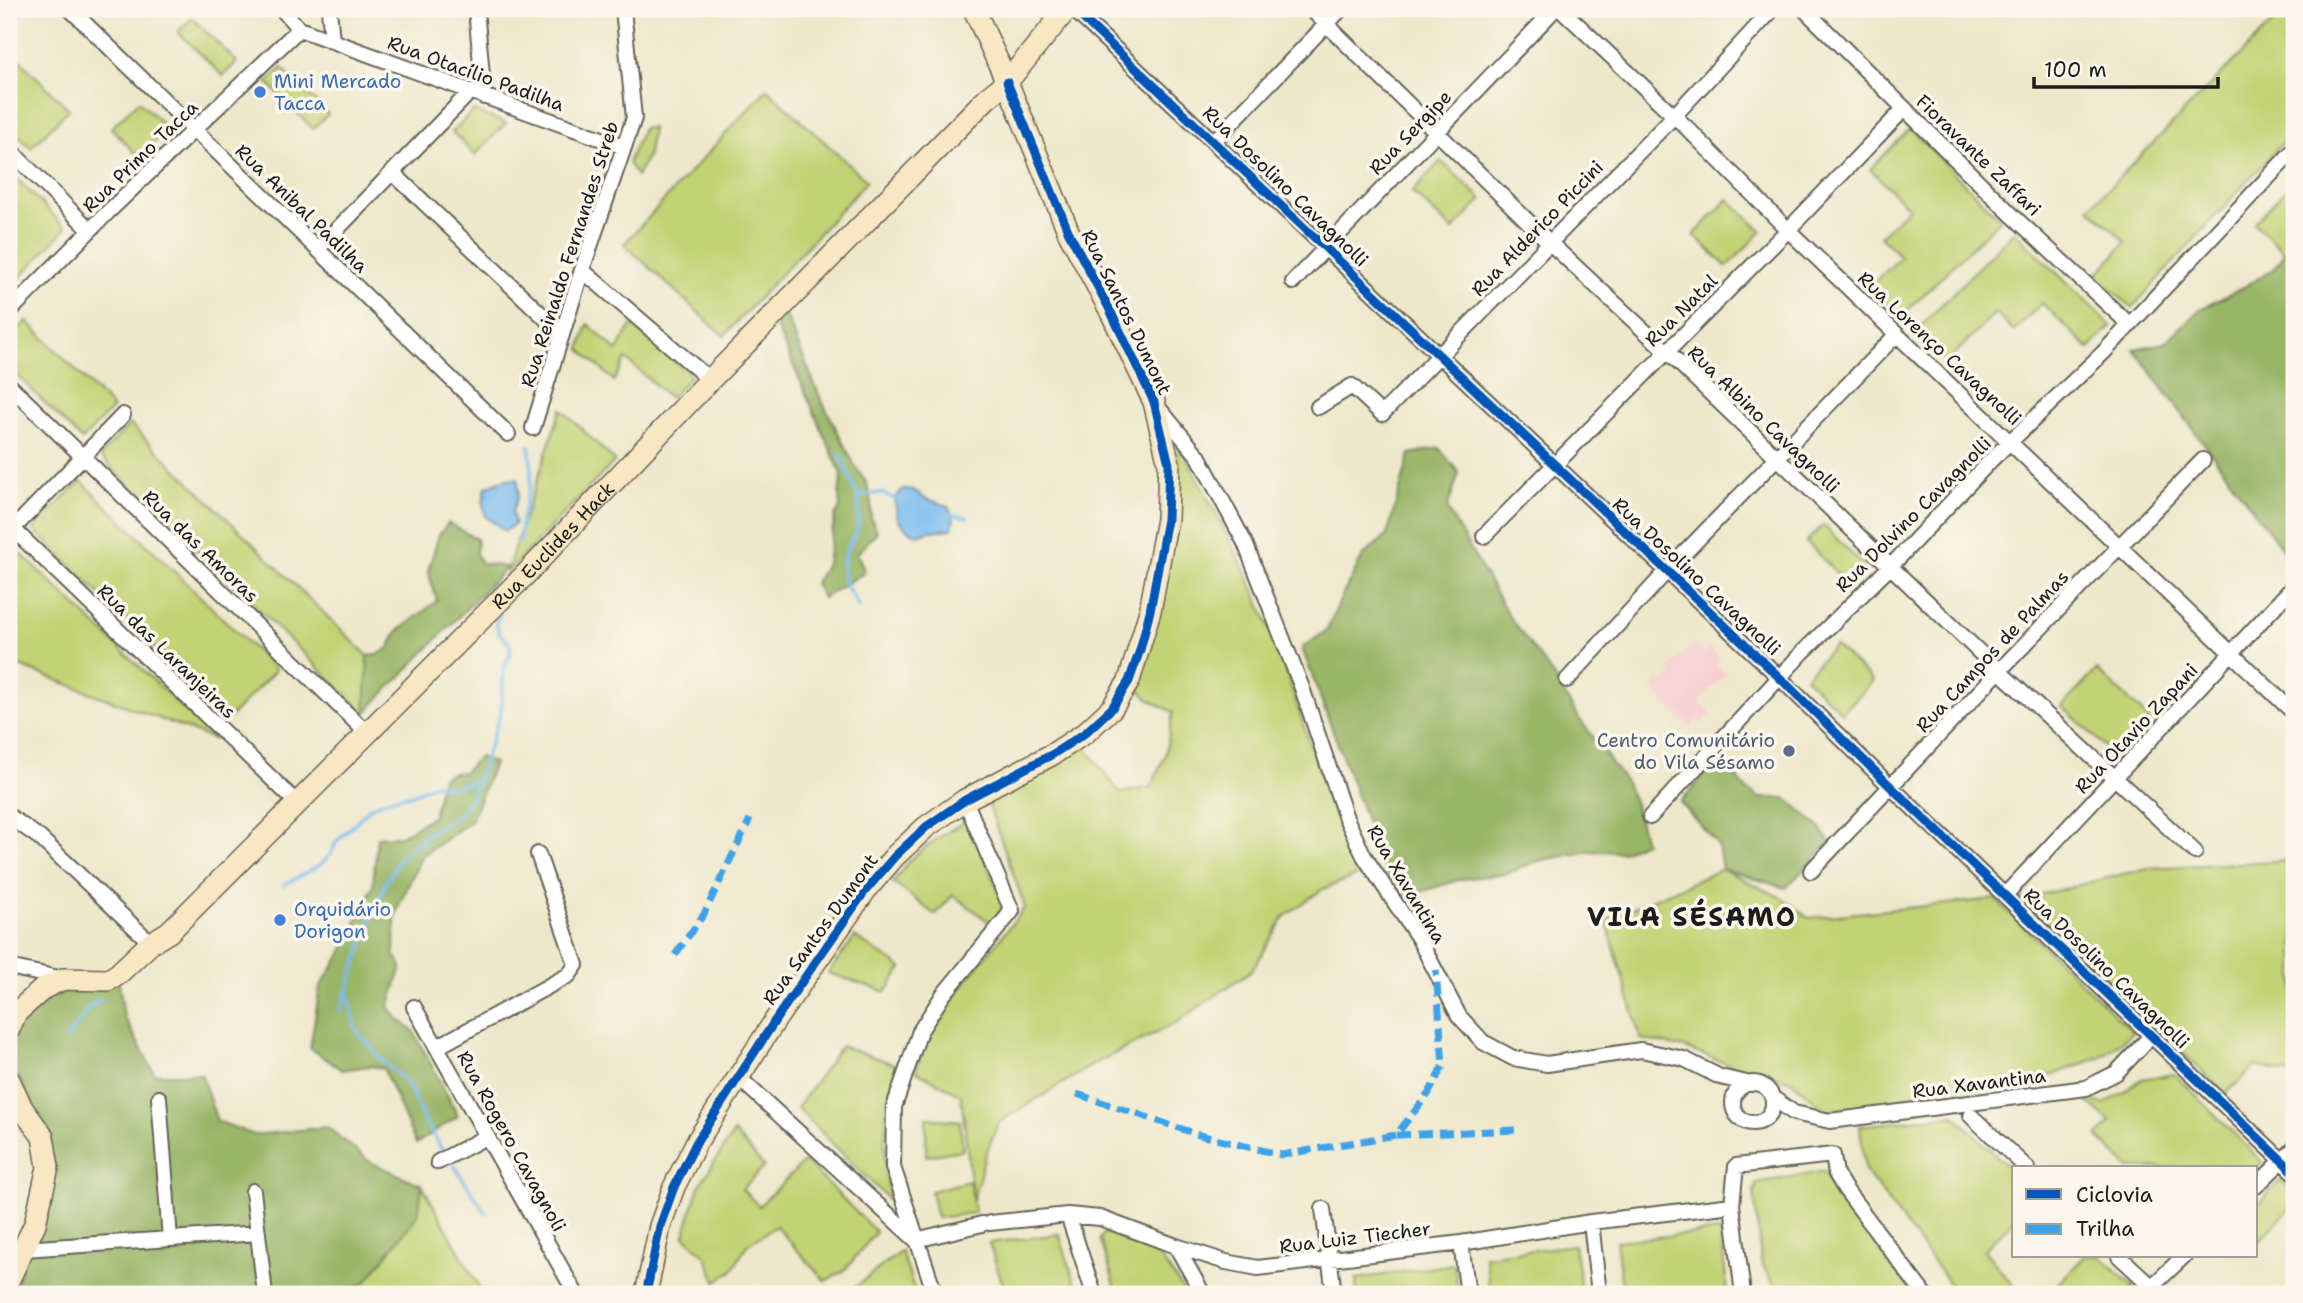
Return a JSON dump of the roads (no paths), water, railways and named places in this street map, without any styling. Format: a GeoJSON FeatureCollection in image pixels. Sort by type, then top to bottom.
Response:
{"type":"FeatureCollection","features":[{"type":"Feature","properties":{"kind":"main road","name":"Rua Santos Dumont"},"geometry":{"type":"LineString","coordinates":[[646,1294],[660,1226],[674,1187],[696,1143],[864,891],[926,827],[965,800],[1053,754],[1086,733],[1112,708],[1129,681],[1150,611],[1167,519],[1169,464],[1154,402],[1069,233],[974,9]]}},
{"type":"Feature","properties":{"kind":"main road","name":"Rua Euclides Hack"},"geometry":{"type":"LineString","coordinates":[[63,979],[108,980],[117,975],[150,943],[169,932],[525,575],[710,380],[977,108],[1007,82],[1067,9]]}},
{"type":"Feature","properties":{"kind":"main road"},"geometry":{"type":"LineString","coordinates":[[9,1029],[16,1013],[27,1001],[44,988],[63,979]]}},
{"type":"Feature","properties":{"kind":"main road"},"geometry":{"type":"LineString","coordinates":[[9,1080],[16,1107],[35,1123],[43,1137],[48,1167],[35,1224],[16,1248],[9,1279]]}},
{"type":"Feature","properties":{"kind":"street","name":"Rua Anibal Padilha"},"geometry":{"type":"LineString","coordinates":[[69,9],[508,434]]}},
{"type":"Feature","properties":{"kind":"street","name":"Rua Otacílio Padilha"},"geometry":{"type":"LineString","coordinates":[[282,9],[299,29],[624,148]]}},
{"type":"Feature","properties":{"kind":"street"},"geometry":{"type":"LineString","coordinates":[[329,9],[332,41]]}},
{"type":"Feature","properties":{"kind":"street"},"geometry":{"type":"LineString","coordinates":[[318,249],[392,172],[477,95],[476,9]]}},
{"type":"Feature","properties":{"kind":"street","name":"Rua Reinaldo Fernandes Streb"},"geometry":{"type":"LineString","coordinates":[[533,428],[582,270],[634,118],[623,9]]}},
{"type":"Feature","properties":{"kind":"street","name":"Rua Dosolino Cavagnolli"},"geometry":{"type":"LineString","coordinates":[[1073,9],[1779,677],[2294,1172]]}},
{"type":"Feature","properties":{"kind":"street","name":"Rua Albino Cavagnolli"},"geometry":{"type":"LineString","coordinates":[[1311,9],[1550,243],[1999,671],[2195,852]]}},
{"type":"Feature","properties":{"kind":"street"},"geometry":{"type":"LineString","coordinates":[[1213,142],[1341,9]]}},
{"type":"Feature","properties":{"kind":"street","name":"Rua Sergipe"},"geometry":{"type":"LineString","coordinates":[[1293,282],[1555,9]]}},
{"type":"Feature","properties":{"kind":"street","name":"Rua Lorenço Cavagnolli"},"geometry":{"type":"LineString","coordinates":[[1562,9],[1788,230],[2294,713]]}},
{"type":"Feature","properties":{"kind":"street","name":"Rua Alderico Piccini"},"geometry":{"type":"LineString","coordinates":[[1318,407],[1352,386],[1382,414],[1674,116],[1773,9]]}},
{"type":"Feature","properties":{"kind":"street","name":"Fioravante Zaffari"},"geometry":{"type":"LineString","coordinates":[[1804,9],[2013,216],[2130,325]]}},
{"type":"Feature","properties":{"kind":"street","name":"Rua Primo Tacca"},"geometry":{"type":"LineString","coordinates":[[9,312],[178,144],[195,131],[299,29]]}},
{"type":"Feature","properties":{"kind":"street","name":"Rua Natal"},"geometry":{"type":"LineString","coordinates":[[1484,536],[1788,230],[1904,109]]}},
{"type":"Feature","properties":{"kind":"street"},"geometry":{"type":"LineString","coordinates":[[9,149],[90,230]]}},
{"type":"Feature","properties":{"kind":"street","name":"Rua Dolvino Cavagnolli"},"geometry":{"type":"LineString","coordinates":[[1650,817],[1779,677],[2130,325],[2294,150]]}},
{"type":"Feature","properties":{"kind":"street"},"geometry":{"type":"LineString","coordinates":[[392,172],[562,334]]}},
{"type":"Feature","properties":{"kind":"street"},"geometry":{"type":"LineString","coordinates":[[582,270],[710,380]]}},
{"type":"Feature","properties":{"kind":"street"},"geometry":{"type":"LineString","coordinates":[[1567,680],[1667,571],[1897,334]]}},
{"type":"Feature","properties":{"kind":"street","name":"Rua das Amoras"},"geometry":{"type":"LineString","coordinates":[[9,385],[367,733]]}},
{"type":"Feature","properties":{"kind":"street","name":"Rua Xavantina"},"geometry":{"type":"LineString","coordinates":[[1154,402],[1199,457],[1245,543],[1301,688],[1346,818],[1364,856],[1419,939],[1460,1016],[1483,1042],[1513,1058],[1547,1063],[1641,1050],[1685,1059],[1720,1077],[1751,1084]]}},
{"type":"Feature","properties":{"kind":"street"},"geometry":{"type":"LineString","coordinates":[[10,529],[123,415]]}},
{"type":"Feature","properties":{"kind":"street","name":"Rua Campos de Palmas"},"geometry":{"type":"LineString","coordinates":[[1811,871],[2119,545],[2203,460]]}},
{"type":"Feature","properties":{"kind":"street","name":"Rua das Laranjeiras"},"geometry":{"type":"LineString","coordinates":[[10,529],[298,804]]}},
{"type":"Feature","properties":{"kind":"street","name":"Rua Otavio Zapani"},"geometry":{"type":"LineString","coordinates":[[2006,895],[2294,586]]}},
{"type":"Feature","properties":{"kind":"street"},"geometry":{"type":"LineString","coordinates":[[935,1294],[892,1167],[894,1107],[920,1031],[943,995],[1012,911],[965,800]]}},
{"type":"Feature","properties":{"kind":"street"},"geometry":{"type":"LineString","coordinates":[[9,816],[40,838],[150,943]]}},
{"type":"Feature","properties":{"kind":"street"},"geometry":{"type":"LineString","coordinates":[[437,1047],[569,975],[576,965],[538,854]]}},
{"type":"Feature","properties":{"kind":"street"},"geometry":{"type":"LineString","coordinates":[[9,967],[63,979]]}},
{"type":"Feature","properties":{"kind":"street","name":"Rua Rogero Cavagnoli"},"geometry":{"type":"LineString","coordinates":[[414,1007],[576,1294]]}},
{"type":"Feature","properties":{"kind":"street","name":"Rua Xavantina"},"geometry":{"type":"LineString","coordinates":[[1794,1112],[1830,1121],[2086,1088],[2116,1073],[2151,1036]]}},
{"type":"Feature","properties":{"kind":"street"},"geometry":{"type":"LineString","coordinates":[[738,1077],[916,1240]]}},
{"type":"Feature","properties":{"kind":"street"},"geometry":{"type":"LineString","coordinates":[[1720,1077],[1734,1102]]}},
{"type":"Feature","properties":{"kind":"street"},"geometry":{"type":"LineString","coordinates":[[1756,1084],[1767,1088],[1773,1098],[1794,1112],[1755,1123],[1742,1120],[1734,1109],[1734,1102],[1739,1090],[1756,1084]]}},
{"type":"Feature","properties":{"kind":"street"},"geometry":{"type":"LineString","coordinates":[[159,1098],[170,1239]]}},
{"type":"Feature","properties":{"kind":"street"},"geometry":{"type":"LineString","coordinates":[[1766,1119],[1772,1109],[1773,1098]]}},
{"type":"Feature","properties":{"kind":"street"},"geometry":{"type":"LineString","coordinates":[[1971,1116],[2025,1166]]}},
{"type":"Feature","properties":{"kind":"street"},"geometry":{"type":"LineString","coordinates":[[438,1162],[486,1137]]}},
{"type":"Feature","properties":{"kind":"street"},"geometry":{"type":"LineString","coordinates":[[2258,1184],[2294,1149]]}},
{"type":"Feature","properties":{"kind":"street"},"geometry":{"type":"LineString","coordinates":[[1757,1294],[1742,1290],[1732,1205],[1736,1166],[1833,1155],[1836,1174],[1845,1189],[1924,1294]]}},
{"type":"Feature","properties":{"kind":"street"},"geometry":{"type":"LineString","coordinates":[[253,1191],[265,1294]]}},
{"type":"Feature","properties":{"kind":"street","name":"Rua Luiz Tiecher"},"geometry":{"type":"LineString","coordinates":[[916,1240],[986,1224],[1068,1215],[1100,1218],[1226,1262],[1258,1268],[1732,1205]]}},
{"type":"Feature","properties":{"kind":"street"},"geometry":{"type":"LineString","coordinates":[[1323,1209],[1334,1294]]}},
{"type":"Feature","properties":{"kind":"street"},"geometry":{"type":"LineString","coordinates":[[1068,1215],[1094,1294]]}},
{"type":"Feature","properties":{"kind":"street"},"geometry":{"type":"LineString","coordinates":[[1591,1222],[1599,1294]]}},
{"type":"Feature","properties":{"kind":"street"},"geometry":{"type":"LineString","coordinates":[[16,1248],[258,1233]]}},
{"type":"Feature","properties":{"kind":"street"},"geometry":{"type":"LineString","coordinates":[[1461,1243],[1468,1294]]}},
{"type":"Feature","properties":{"kind":"street"},"geometry":{"type":"LineString","coordinates":[[1176,1246],[1203,1294]]}},
{"type":"Feature","properties":{"kind":"street"},"geometry":{"type":"LineString","coordinates":[[2121,1258],[2152,1292],[2182,1258]]}},
{"type":"Feature","properties":{"kind":"water"},"geometry":{"type":"Polygon","coordinates":[[[505,479],[518,479],[518,496],[512,512],[515,524],[505,531],[486,517],[483,503],[486,487],[505,479]]]}},
{"type":"Feature","properties":{"kind":"water"},"geometry":{"type":"Polygon","coordinates":[[[903,489],[914,490],[924,498],[948,506],[954,519],[952,529],[918,535],[906,528],[897,517],[895,505],[895,498],[903,489]]]}},
{"type":"Feature","properties":{"kind":"waterway"},"geometry":{"type":"LineString","coordinates":[[521,543],[521,521],[531,476],[529,446]]}},
{"type":"Feature","properties":{"kind":"waterway"},"geometry":{"type":"LineString","coordinates":[[839,453],[858,496],[857,532],[847,548],[842,566],[844,581],[859,608]]}},
{"type":"Feature","properties":{"kind":"waterway"},"geometry":{"type":"LineString","coordinates":[[858,496],[881,493],[898,500]]}},
{"type":"Feature","properties":{"kind":"waterway"},"geometry":{"type":"LineString","coordinates":[[949,514],[967,517]]}},
{"type":"Feature","properties":{"kind":"waterway"},"geometry":{"type":"LineString","coordinates":[[340,1012],[374,911],[401,856],[438,827],[458,816],[469,802],[478,780],[501,712],[504,667],[510,655],[510,644],[499,633],[496,623],[500,614]]}},
{"type":"Feature","properties":{"kind":"waterway"},"geometry":{"type":"LineString","coordinates":[[284,885],[320,865],[331,854],[336,842],[371,807],[435,784],[452,787],[478,780]]}},
{"type":"Feature","properties":{"kind":"waterway"},"geometry":{"type":"LineString","coordinates":[[348,992],[355,1028],[380,1058],[407,1083],[424,1120],[442,1149]]}},
{"type":"Feature","properties":{"kind":"waterway"},"geometry":{"type":"LineString","coordinates":[[67,1038],[90,1007],[101,999]]}},
{"type":"Feature","properties":{"kind":"waterway"},"geometry":{"type":"LineString","coordinates":[[454,1165],[486,1213]]}},
{"type":"Feature","properties":{"kind":"place","name":"Mini Mercado Tacca"},"geometry":{"type":"Point","coordinates":[260,92]}},
{"type":"Feature","properties":{"kind":"place","name":"Centro Comunitário do Vila Sésamo"},"geometry":{"type":"Point","coordinates":[1789,751]}},
{"type":"Feature","properties":{"kind":"place","name":"Orquidário Dorigon"},"geometry":{"type":"Point","coordinates":[280,920]}},
{"type":"Feature","properties":{"kind":"district","name":"VILA SÉSAMO"},"geometry":{"type":"Point","coordinates":[1692,917]}}]}
